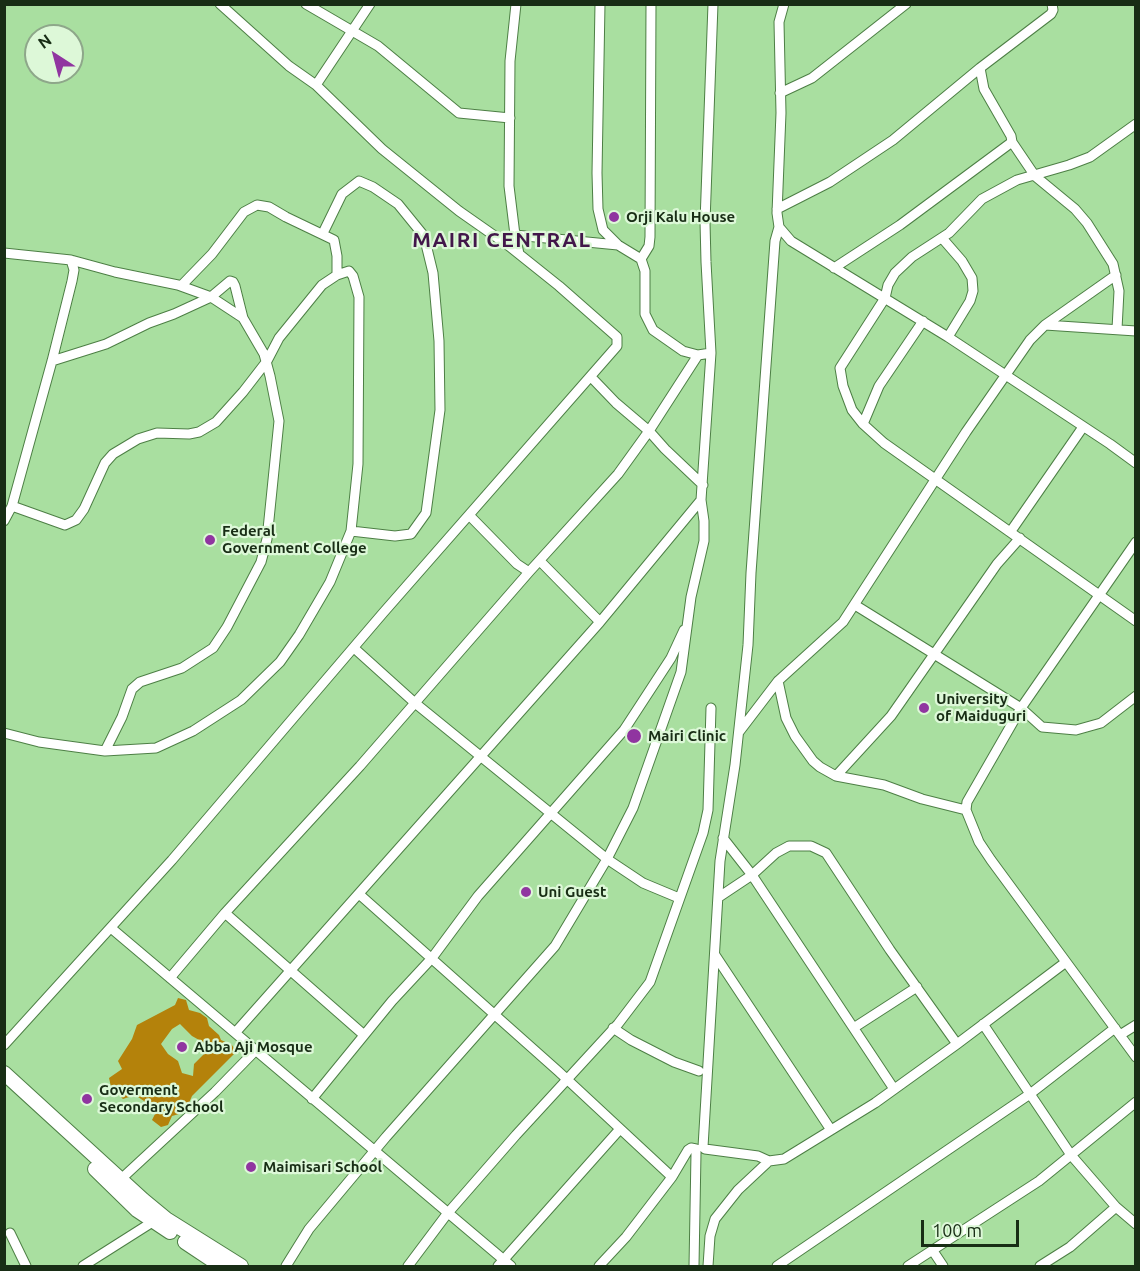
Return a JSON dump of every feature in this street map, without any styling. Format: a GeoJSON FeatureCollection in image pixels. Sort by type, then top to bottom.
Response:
{"type":"FeatureCollection","features":[{"type":"Feature","properties":{"kind":"highway"},"geometry":{"type":"LineString","coordinates":[[4,1072],[103,1169],[137,1210],[221,1266]]}},
{"type":"Feature","properties":{"kind":"highway"},"geometry":{"type":"LineString","coordinates":[[4,1083],[103,1169],[120,1180],[166,1219],[241,1266]]}},
{"type":"Feature","properties":{"kind":"street"},"geometry":{"type":"LineString","coordinates":[[4,1045],[111,928],[617,346],[617,337],[519,254],[459,211],[382,149],[316,85],[289,66],[220,4]]}},
{"type":"Feature","properties":{"kind":"street"},"geometry":{"type":"LineString","coordinates":[[306,4],[378,46],[459,113],[510,118]]}},
{"type":"Feature","properties":{"kind":"street"},"geometry":{"type":"LineString","coordinates":[[316,85],[370,4]]}},
{"type":"Feature","properties":{"kind":"street"},"geometry":{"type":"LineString","coordinates":[[516,4],[510,62],[509,186],[519,254]]}},
{"type":"Feature","properties":{"kind":"street"},"geometry":{"type":"LineString","coordinates":[[600,4],[597,121],[598,209],[603,230],[618,245],[641,259],[645,272],[645,314],[653,330],[683,351],[698,355],[711,353]]}},
{"type":"Feature","properties":{"kind":"street"},"geometry":{"type":"LineString","coordinates":[[641,259],[649,246],[650,237],[651,4]]}},
{"type":"Feature","properties":{"kind":"street"},"geometry":{"type":"LineString","coordinates":[[285,1266],[309,1229],[555,946],[607,859],[633,808],[681,672],[688,621],[704,541],[701,500],[711,353],[705,222],[712,4]]}},
{"type":"Feature","properties":{"kind":"street"},"geometry":{"type":"LineString","coordinates":[[784,4],[779,22],[777,209],[779,227],[775,241],[748,645],[723,838],[703,1147],[758,1156],[769,1161],[784,1159],[875,1103],[1066,962]]}},
{"type":"Feature","properties":{"kind":"street"},"geometry":{"type":"LineString","coordinates":[[780,93],[812,78],[906,4]]}},
{"type":"Feature","properties":{"kind":"street"},"geometry":{"type":"LineString","coordinates":[[777,209],[831,182],[884,146],[1051,14],[1052,4]]}},
{"type":"Feature","properties":{"kind":"street"},"geometry":{"type":"LineString","coordinates":[[980,68],[984,89],[1011,136],[1012,142],[1035,176],[1075,209],[1087,223],[1113,264],[1119,291],[1117,330]]}},
{"type":"Feature","properties":{"kind":"street"},"geometry":{"type":"LineString","coordinates":[[1136,124],[1090,157],[1017,180],[982,200],[942,238],[912,257],[895,273],[888,285],[885,298],[840,368],[849,402],[863,424],[884,443],[1136,621]]}},
{"type":"Feature","properties":{"kind":"street"},"geometry":{"type":"LineString","coordinates":[[834,268],[900,225],[1012,142]]}},
{"type":"Feature","properties":{"kind":"street"},"geometry":{"type":"LineString","coordinates":[[323,233],[342,194],[358,181],[373,187],[398,204],[424,236],[433,273],[439,340],[440,410],[426,513],[411,534],[395,536],[351,531]]}},
{"type":"Feature","properties":{"kind":"street"},"geometry":{"type":"LineString","coordinates":[[180,286],[212,254],[244,212],[257,205],[269,207],[334,240],[337,275]]}},
{"type":"Feature","properties":{"kind":"street"},"geometry":{"type":"LineString","coordinates":[[779,227],[791,241],[948,337],[1136,463]]}},
{"type":"Feature","properties":{"kind":"street"},"geometry":{"type":"LineString","coordinates":[[515,235],[618,245]]}},
{"type":"Feature","properties":{"kind":"street"},"geometry":{"type":"LineString","coordinates":[[942,238],[962,261],[972,278],[973,291],[948,337]]}},
{"type":"Feature","properties":{"kind":"street"},"geometry":{"type":"LineString","coordinates":[[5,252],[71,260],[180,286],[211,297],[243,318]]}},
{"type":"Feature","properties":{"kind":"street"},"geometry":{"type":"LineString","coordinates":[[4,521],[12,506],[52,361],[72,281],[74,270],[71,260]]}},
{"type":"Feature","properties":{"kind":"street"},"geometry":{"type":"LineString","coordinates":[[4,733],[39,742],[105,751],[156,748],[193,731],[241,700],[280,662],[299,635],[330,582],[351,531],[358,464],[358,297],[353,276],[348,271],[322,285],[279,338],[267,361],[216,422],[199,432],[189,434],[157,433],[138,439],[113,454],[105,463],[84,509],[76,520],[65,525],[12,506]]}},
{"type":"Feature","properties":{"kind":"street"},"geometry":{"type":"LineString","coordinates":[[738,734],[778,681],[820,642],[837,630],[1030,340],[1046,325],[1116,275]]}},
{"type":"Feature","properties":{"kind":"street"},"geometry":{"type":"LineString","coordinates":[[52,361],[106,344],[211,297],[233,282],[243,318],[267,361],[279,421],[267,539],[261,562],[227,627],[213,648],[182,668],[140,681],[132,689],[122,717],[105,751]]}},
{"type":"Feature","properties":{"kind":"street"},"geometry":{"type":"LineString","coordinates":[[863,424],[879,386],[923,321]]}},
{"type":"Feature","properties":{"kind":"street"},"geometry":{"type":"LineString","coordinates":[[1046,325],[1136,331]]}},
{"type":"Feature","properties":{"kind":"street"},"geometry":{"type":"LineString","coordinates":[[170,978],[225,913],[618,474],[698,355]]}},
{"type":"Feature","properties":{"kind":"street"},"geometry":{"type":"LineString","coordinates":[[591,377],[616,404],[649,431],[703,485]]}},
{"type":"Feature","properties":{"kind":"street"},"geometry":{"type":"LineString","coordinates":[[1011,531],[1083,427]]}},
{"type":"Feature","properties":{"kind":"street"},"geometry":{"type":"LineString","coordinates":[[235,1033],[288,970],[359,894],[600,622],[701,500]]}},
{"type":"Feature","properties":{"kind":"street"},"geometry":{"type":"LineString","coordinates":[[469,515],[517,564],[529,572]]}},
{"type":"Feature","properties":{"kind":"street"},"geometry":{"type":"LineString","coordinates":[[836,776],[891,716],[997,564],[1020,538]]}},
{"type":"Feature","properties":{"kind":"street"},"geometry":{"type":"LineString","coordinates":[[1136,542],[1021,708],[967,802],[966,810],[979,842],[1136,1057]]}},
{"type":"Feature","properties":{"kind":"street"},"geometry":{"type":"LineString","coordinates":[[540,561],[600,622]]}},
{"type":"Feature","properties":{"kind":"street"},"geometry":{"type":"LineString","coordinates":[[855,605],[1021,708],[1042,727],[1076,730],[1101,723],[1136,696]]}},
{"type":"Feature","properties":{"kind":"street"},"geometry":{"type":"LineString","coordinates":[[312,1099],[364,1035],[432,958],[478,896],[624,730],[671,658],[688,621]]}},
{"type":"Feature","properties":{"kind":"street"},"geometry":{"type":"LineString","coordinates":[[354,648],[415,703],[607,859],[644,883],[679,898]]}},
{"type":"Feature","properties":{"kind":"street"},"geometry":{"type":"LineString","coordinates":[[778,681],[786,718],[795,736],[813,761],[836,776],[884,785],[922,799],[966,810]]}},
{"type":"Feature","properties":{"kind":"street"},"geometry":{"type":"LineString","coordinates":[[408,1266],[447,1214],[614,1028],[650,982],[703,833],[708,810],[711,708]]}},
{"type":"Feature","properties":{"kind":"street"},"geometry":{"type":"LineString","coordinates":[[723,838],[752,875],[894,1089]]}},
{"type":"Feature","properties":{"kind":"street"},"geometry":{"type":"LineString","coordinates":[[719,897],[752,875],[776,853],[789,846],[811,846],[826,853],[957,1044]]}},
{"type":"Feature","properties":{"kind":"street"},"geometry":{"type":"LineString","coordinates":[[359,894],[672,1177]]}},
{"type":"Feature","properties":{"kind":"street"},"geometry":{"type":"LineString","coordinates":[[225,913],[364,1035]]}},
{"type":"Feature","properties":{"kind":"street"},"geometry":{"type":"LineString","coordinates":[[111,928],[504,1264],[620,1129]]}},
{"type":"Feature","properties":{"kind":"street"},"geometry":{"type":"LineString","coordinates":[[715,955],[831,1130]]}},
{"type":"Feature","properties":{"kind":"street"},"geometry":{"type":"LineString","coordinates":[[855,1027],[917,987]]}},
{"type":"Feature","properties":{"kind":"street"},"geometry":{"type":"LineString","coordinates":[[984,1024],[1071,1155],[1116,1207],[1136,1224]]}},
{"type":"Feature","properties":{"kind":"street"},"geometry":{"type":"LineString","coordinates":[[777,1266],[1117,1032],[1136,1025]]}},
{"type":"Feature","properties":{"kind":"street"},"geometry":{"type":"LineString","coordinates":[[614,1028],[648,1049],[699,1071]]}},
{"type":"Feature","properties":{"kind":"street"},"geometry":{"type":"LineString","coordinates":[[120,1180],[255,1051]]}},
{"type":"Feature","properties":{"kind":"street"},"geometry":{"type":"LineString","coordinates":[[908,1266],[1039,1181],[1136,1102]]}},
{"type":"Feature","properties":{"kind":"street"},"geometry":{"type":"LineString","coordinates":[[599,1266],[626,1237],[672,1177],[688,1150],[692,1148],[696,1149],[694,1266]]}},
{"type":"Feature","properties":{"kind":"street"},"geometry":{"type":"LineString","coordinates":[[708,1266],[710,1236],[715,1218],[738,1190],[769,1161]]}},
{"type":"Feature","properties":{"kind":"street"},"geometry":{"type":"LineString","coordinates":[[1040,1266],[1070,1247],[1116,1207]]}},
{"type":"Feature","properties":{"kind":"street"},"geometry":{"type":"LineString","coordinates":[[83,1266],[154,1221]]}},
{"type":"Feature","properties":{"kind":"street"},"geometry":{"type":"LineString","coordinates":[[10,1233],[26,1266]]}},
{"type":"Feature","properties":{"kind":"street"},"geometry":{"type":"LineString","coordinates":[[933,1251],[943,1266]]}},
{"type":"Feature","properties":{"kind":"shaded area"},"geometry":{"type":"Polygon","coordinates":[[[178,998],[186,1000],[189,1010],[207,1018],[209,1026],[221,1040],[232,1045],[236,1052],[192,1096],[189,1103],[181,1107],[179,1114],[172,1116],[168,1125],[161,1127],[152,1120],[155,1114],[150,1105],[135,1095],[123,1099],[111,1087],[109,1078],[122,1069],[118,1061],[132,1039],[137,1025],[175,1005],[178,998]],[[180,1024],[172,1029],[161,1044],[168,1054],[178,1061],[182,1073],[193,1076],[194,1064],[204,1054],[208,1045],[192,1036],[180,1024]]]}},
{"type":"Feature","properties":{"kind":"place","name":"Orji Kalu House"},"geometry":{"type":"Point","coordinates":[614,217]}},
{"type":"Feature","properties":{"kind":"place","name":"Federal Government College"},"geometry":{"type":"Point","coordinates":[210,540]}},
{"type":"Feature","properties":{"kind":"place","name":"University of Maiduguri"},"geometry":{"type":"Point","coordinates":[924,708]}},
{"type":"Feature","properties":{"kind":"place","name":"Mairi Clinic"},"geometry":{"type":"Point","coordinates":[634,736]}},
{"type":"Feature","properties":{"kind":"place","name":"Uni Guest"},"geometry":{"type":"Point","coordinates":[526,892]}},
{"type":"Feature","properties":{"kind":"place","name":"Abba Aji Mosque"},"geometry":{"type":"Point","coordinates":[182,1047]}},
{"type":"Feature","properties":{"kind":"place","name":"Goverment Secondary School"},"geometry":{"type":"Point","coordinates":[87,1099]}},
{"type":"Feature","properties":{"kind":"place","name":"Maimisari School"},"geometry":{"type":"Point","coordinates":[251,1167]}},
{"type":"Feature","properties":{"kind":"district","name":"MAIRI CENTRAL"},"geometry":{"type":"Point","coordinates":[502,240]}}]}
